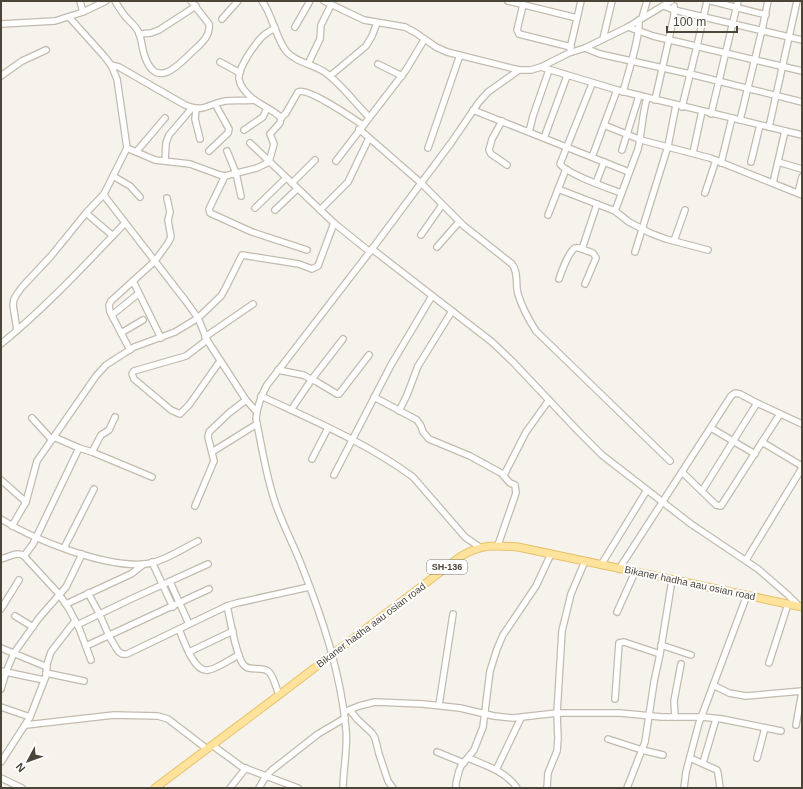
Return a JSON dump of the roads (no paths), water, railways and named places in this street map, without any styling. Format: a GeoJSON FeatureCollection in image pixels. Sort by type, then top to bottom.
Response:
{"type":"FeatureCollection","features":[{"type":"Feature","properties":{"kind":"main road","name":"Bikaner hadha aau osian road"},"geometry":{"type":"LineString","coordinates":[[154,788],[471,550],[498,545],[518,547],[800,606]]}},
{"type":"Feature","properties":{"kind":"street"},"geometry":{"type":"LineString","coordinates":[[80,1],[83,12]]}},
{"type":"Feature","properties":{"kind":"street"},"geometry":{"type":"LineString","coordinates":[[1,24],[55,21],[83,12],[106,1]]}},
{"type":"Feature","properties":{"kind":"street"},"geometry":{"type":"LineString","coordinates":[[115,1],[139,34],[146,59],[150,66],[162,74],[168,72],[182,62],[207,36],[209,31],[209,24],[191,1]]}},
{"type":"Feature","properties":{"kind":"street"},"geometry":{"type":"LineString","coordinates":[[222,19],[238,1]]}},
{"type":"Feature","properties":{"kind":"street"},"geometry":{"type":"LineString","coordinates":[[262,1],[270,13],[275,28],[286,50],[297,59],[319,68],[330,76],[369,117]]}},
{"type":"Feature","properties":{"kind":"street"},"geometry":{"type":"LineString","coordinates":[[295,28],[310,1]]}},
{"type":"Feature","properties":{"kind":"street"},"geometry":{"type":"LineString","coordinates":[[324,1],[356,17],[405,27],[442,50],[519,70],[531,70],[569,53],[585,48],[628,27],[672,1],[674,10],[669,40],[655,100]]}},
{"type":"Feature","properties":{"kind":"street"},"geometry":{"type":"LineString","coordinates":[[508,1],[577,18]]}},
{"type":"Feature","properties":{"kind":"street"},"geometry":{"type":"LineString","coordinates":[[569,53],[581,1]]}},
{"type":"Feature","properties":{"kind":"street"},"geometry":{"type":"LineString","coordinates":[[603,39],[612,1]]}},
{"type":"Feature","properties":{"kind":"street"},"geometry":{"type":"LineString","coordinates":[[592,157],[631,62],[641,19],[647,1]]}},
{"type":"Feature","properties":{"kind":"street"},"geometry":{"type":"LineString","coordinates":[[635,252],[690,74],[698,46],[707,1]]}},
{"type":"Feature","properties":{"kind":"street"},"geometry":{"type":"LineString","coordinates":[[711,1],[737,4],[766,14]]}},
{"type":"Feature","properties":{"kind":"street"},"geometry":{"type":"LineString","coordinates":[[740,120],[768,1]]}},
{"type":"Feature","properties":{"kind":"street"},"geometry":{"type":"LineString","coordinates":[[769,127],[798,1]]}},
{"type":"Feature","properties":{"kind":"street"},"geometry":{"type":"LineString","coordinates":[[712,114],[737,4]]}},
{"type":"Feature","properties":{"kind":"street"},"geometry":{"type":"LineString","coordinates":[[308,64],[320,39],[321,25],[331,5]]}},
{"type":"Feature","properties":{"kind":"street"},"geometry":{"type":"LineString","coordinates":[[523,5],[517,30],[519,34],[571,47]]}},
{"type":"Feature","properties":{"kind":"street"},"geometry":{"type":"LineString","coordinates":[[139,34],[151,33],[159,30],[196,6]]}},
{"type":"Feature","properties":{"kind":"street"},"geometry":{"type":"LineString","coordinates":[[664,6],[674,10],[802,40]]}},
{"type":"Feature","properties":{"kind":"street"},"geometry":{"type":"LineString","coordinates":[[18,330],[13,305],[14,299],[22,286],[51,256],[86,213],[104,194],[127,148],[117,79],[111,65],[69,17]]}},
{"type":"Feature","properties":{"kind":"street"},"geometry":{"type":"LineString","coordinates":[[330,76],[366,46],[372,36],[377,22]]}},
{"type":"Feature","properties":{"kind":"street"},"geometry":{"type":"LineString","coordinates":[[628,27],[669,40],[726,52],[802,71]]}},
{"type":"Feature","properties":{"kind":"street"},"geometry":{"type":"LineString","coordinates":[[275,28],[260,39],[246,59],[239,77],[241,84],[254,100],[281,118]]}},
{"type":"Feature","properties":{"kind":"street"},"geometry":{"type":"LineString","coordinates":[[336,161],[402,76],[424,40]]}},
{"type":"Feature","properties":{"kind":"street"},"geometry":{"type":"LineString","coordinates":[[585,48],[600,54],[631,62],[690,74],[802,102]]}},
{"type":"Feature","properties":{"kind":"street"},"geometry":{"type":"LineString","coordinates":[[1,76],[22,61],[46,50]]}},
{"type":"Feature","properties":{"kind":"street"},"geometry":{"type":"LineString","coordinates":[[428,148],[460,55]]}},
{"type":"Feature","properties":{"kind":"street"},"geometry":{"type":"LineString","coordinates":[[220,62],[240,73]]}},
{"type":"Feature","properties":{"kind":"street"},"geometry":{"type":"LineString","coordinates":[[378,64],[402,76]]}},
{"type":"Feature","properties":{"kind":"street"},"geometry":{"type":"LineString","coordinates":[[111,65],[120,67],[154,88],[194,108],[207,108],[227,101],[254,100]]}},
{"type":"Feature","properties":{"kind":"street"},"geometry":{"type":"LineString","coordinates":[[540,67],[592,84],[639,96],[785,131],[802,133]]}},
{"type":"Feature","properties":{"kind":"street"},"geometry":{"type":"LineString","coordinates":[[343,788],[347,732],[332,655],[301,564],[276,505],[269,483],[257,424],[256,411],[261,396],[267,385],[371,250],[473,110],[488,92],[519,70]]}},
{"type":"Feature","properties":{"kind":"street"},"geometry":{"type":"LineString","coordinates":[[529,132],[549,70]]}},
{"type":"Feature","properties":{"kind":"street"},"geometry":{"type":"LineString","coordinates":[[544,138],[567,76]]}},
{"type":"Feature","properties":{"kind":"street"},"geometry":{"type":"LineString","coordinates":[[592,84],[560,164],[566,169],[621,193]]}},
{"type":"Feature","properties":{"kind":"street"},"geometry":{"type":"LineString","coordinates":[[127,148],[155,160],[190,164],[212,173],[225,176],[236,174],[257,168],[269,162],[274,144],[270,134],[280,123],[281,118],[286,113],[298,92],[301,90],[320,98],[361,127],[369,138],[421,183],[459,222],[514,267],[516,272],[517,292],[527,317],[536,331],[670,461]]}},
{"type":"Feature","properties":{"kind":"street"},"geometry":{"type":"LineString","coordinates":[[622,150],[639,96]]}},
{"type":"Feature","properties":{"kind":"street"},"geometry":{"type":"LineString","coordinates":[[615,211],[641,140],[643,114],[647,98]]}},
{"type":"Feature","properties":{"kind":"street"},"geometry":{"type":"LineString","coordinates":[[210,151],[229,131],[228,126],[215,104]]}},
{"type":"Feature","properties":{"kind":"street"},"geometry":{"type":"LineString","coordinates":[[194,108],[200,139]]}},
{"type":"Feature","properties":{"kind":"street"},"geometry":{"type":"LineString","coordinates":[[165,161],[166,143],[169,135],[194,108]]}},
{"type":"Feature","properties":{"kind":"street"},"geometry":{"type":"LineString","coordinates":[[244,130],[263,117],[267,108]]}},
{"type":"Feature","properties":{"kind":"street"},"geometry":{"type":"LineString","coordinates":[[473,110],[629,172]]}},
{"type":"Feature","properties":{"kind":"street"},"geometry":{"type":"LineString","coordinates":[[693,153],[702,111]]}},
{"type":"Feature","properties":{"kind":"street"},"geometry":{"type":"LineString","coordinates":[[136,152],[165,118]]}},
{"type":"Feature","properties":{"kind":"street"},"geometry":{"type":"LineString","coordinates":[[705,193],[718,161],[732,118]]}},
{"type":"Feature","properties":{"kind":"street"},"geometry":{"type":"LineString","coordinates":[[502,121],[492,138],[489,150],[491,154],[507,165]]}},
{"type":"Feature","properties":{"kind":"street"},"geometry":{"type":"LineString","coordinates":[[751,162],[760,125]]}},
{"type":"Feature","properties":{"kind":"street"},"geometry":{"type":"LineString","coordinates":[[604,126],[641,140],[668,146],[718,161],[800,194],[802,177]]}},
{"type":"Feature","properties":{"kind":"street"},"geometry":{"type":"LineString","coordinates":[[773,183],[785,131]]}},
{"type":"Feature","properties":{"kind":"street"},"geometry":{"type":"LineString","coordinates":[[320,210],[348,182],[369,138]]}},
{"type":"Feature","properties":{"kind":"street"},"geometry":{"type":"LineString","coordinates":[[250,143],[334,223],[492,342],[602,454],[691,524],[758,569],[800,606]]}},
{"type":"Feature","properties":{"kind":"street"},"geometry":{"type":"LineString","coordinates":[[227,151],[236,174],[241,196]]}},
{"type":"Feature","properties":{"kind":"street"},"geometry":{"type":"LineString","coordinates":[[292,183],[315,160]]}},
{"type":"Feature","properties":{"kind":"street"},"geometry":{"type":"LineString","coordinates":[[596,183],[604,162]]}},
{"type":"Feature","properties":{"kind":"street"},"geometry":{"type":"LineString","coordinates":[[778,162],[802,169]]}},
{"type":"Feature","properties":{"kind":"street"},"geometry":{"type":"LineString","coordinates":[[548,215],[566,169]]}},
{"type":"Feature","properties":{"kind":"street"},"geometry":{"type":"LineString","coordinates":[[113,176],[130,186],[140,197]]}},
{"type":"Feature","properties":{"kind":"street"},"geometry":{"type":"LineString","coordinates":[[225,176],[209,209],[210,213],[252,232],[307,250]]}},
{"type":"Feature","properties":{"kind":"street"},"geometry":{"type":"LineString","coordinates":[[255,208],[286,178]]}},
{"type":"Feature","properties":{"kind":"street"},"geometry":{"type":"LineString","coordinates":[[275,210],[297,189]]}},
{"type":"Feature","properties":{"kind":"street"},"geometry":{"type":"LineString","coordinates":[[558,189],[615,211],[642,229],[674,241],[708,250]]}},
{"type":"Feature","properties":{"kind":"street"},"geometry":{"type":"LineString","coordinates":[[104,194],[108,202],[198,318],[206,339],[246,400],[256,411]]}},
{"type":"Feature","properties":{"kind":"street"},"geometry":{"type":"LineString","coordinates":[[130,350],[109,309],[109,305],[111,301],[155,261],[165,248],[170,238],[168,220],[170,212],[167,198]]}},
{"type":"Feature","properties":{"kind":"street"},"geometry":{"type":"LineString","coordinates":[[582,249],[597,204]]}},
{"type":"Feature","properties":{"kind":"street"},"geometry":{"type":"LineString","coordinates":[[421,235],[442,205]]}},
{"type":"Feature","properties":{"kind":"street"},"geometry":{"type":"LineString","coordinates":[[674,241],[685,210]]}},
{"type":"Feature","properties":{"kind":"street"},"geometry":{"type":"LineString","coordinates":[[86,213],[113,236]]}},
{"type":"Feature","properties":{"kind":"street"},"geometry":{"type":"LineString","coordinates":[[437,247],[459,222]]}},
{"type":"Feature","properties":{"kind":"street"},"geometry":{"type":"LineString","coordinates":[[1,344],[35,316],[125,223]]}},
{"type":"Feature","properties":{"kind":"street"},"geometry":{"type":"LineString","coordinates":[[12,526],[26,502],[37,461],[96,376],[106,365],[130,350],[183,329],[198,318],[225,289],[242,255],[299,264],[315,269],[318,266],[334,223]]}},
{"type":"Feature","properties":{"kind":"street"},"geometry":{"type":"LineString","coordinates":[[559,279],[573,249],[582,249],[593,253],[596,258],[585,284]]}},
{"type":"Feature","properties":{"kind":"street"},"geometry":{"type":"LineString","coordinates":[[133,281],[160,338]]}},
{"type":"Feature","properties":{"kind":"street"},"geometry":{"type":"LineString","coordinates":[[112,315],[138,294]]}},
{"type":"Feature","properties":{"kind":"street"},"geometry":{"type":"LineString","coordinates":[[334,475],[394,359],[432,296]]}},
{"type":"Feature","properties":{"kind":"street"},"geometry":{"type":"LineString","coordinates":[[220,361],[189,405],[180,414],[171,410],[134,379],[132,374],[134,371],[186,356],[253,304]]}},
{"type":"Feature","properties":{"kind":"street"},"geometry":{"type":"LineString","coordinates":[[399,411],[418,366],[452,312]]}},
{"type":"Feature","properties":{"kind":"street"},"geometry":{"type":"LineString","coordinates":[[121,333],[143,320]]}},
{"type":"Feature","properties":{"kind":"street"},"geometry":{"type":"LineString","coordinates":[[291,410],[312,379],[343,339]]}},
{"type":"Feature","properties":{"kind":"street"},"geometry":{"type":"LineString","coordinates":[[278,370],[303,375],[339,394],[369,355]]}},
{"type":"Feature","properties":{"kind":"street"},"geometry":{"type":"LineString","coordinates":[[619,568],[731,396],[735,393],[740,394],[802,424]]}},
{"type":"Feature","properties":{"kind":"street"},"geometry":{"type":"LineString","coordinates":[[261,396],[352,440],[386,459],[413,477],[465,537],[481,548]]}},
{"type":"Feature","properties":{"kind":"street"},"geometry":{"type":"LineString","coordinates":[[374,397],[420,423],[422,432],[429,439],[470,456],[504,475],[507,480],[515,485],[516,493],[498,545]]}},
{"type":"Feature","properties":{"kind":"street"},"geometry":{"type":"LineString","coordinates":[[195,506],[214,462],[208,437],[209,432],[229,413],[246,400]]}},
{"type":"Feature","properties":{"kind":"street"},"geometry":{"type":"LineString","coordinates":[[504,475],[526,432],[549,400]]}},
{"type":"Feature","properties":{"kind":"street"},"geometry":{"type":"LineString","coordinates":[[702,492],[757,403]]}},
{"type":"Feature","properties":{"kind":"street"},"geometry":{"type":"LineString","coordinates":[[682,472],[716,505],[721,506],[780,414]]}},
{"type":"Feature","properties":{"kind":"street"},"geometry":{"type":"LineString","coordinates":[[92,452],[101,435],[110,430],[115,417]]}},
{"type":"Feature","properties":{"kind":"street"},"geometry":{"type":"LineString","coordinates":[[32,418],[53,439],[92,452],[152,478]]}},
{"type":"Feature","properties":{"kind":"street"},"geometry":{"type":"LineString","coordinates":[[212,452],[257,424]]}},
{"type":"Feature","properties":{"kind":"street"},"geometry":{"type":"LineString","coordinates":[[312,459],[328,428]]}},
{"type":"Feature","properties":{"kind":"street"},"geometry":{"type":"LineString","coordinates":[[711,428],[755,454]]}},
{"type":"Feature","properties":{"kind":"street"},"geometry":{"type":"LineString","coordinates":[[746,560],[802,467],[762,442]]}},
{"type":"Feature","properties":{"kind":"street"},"geometry":{"type":"LineString","coordinates":[[24,556],[36,538],[79,448]]}},
{"type":"Feature","properties":{"kind":"street"},"geometry":{"type":"LineString","coordinates":[[1,480],[26,502]]}},
{"type":"Feature","properties":{"kind":"street"},"geometry":{"type":"LineString","coordinates":[[64,548],[94,489]]}},
{"type":"Feature","properties":{"kind":"street"},"geometry":{"type":"LineString","coordinates":[[601,565],[647,490]]}},
{"type":"Feature","properties":{"kind":"street"},"geometry":{"type":"LineString","coordinates":[[1,519],[36,538],[106,561],[144,564],[152,562],[198,541]]}},
{"type":"Feature","properties":{"kind":"street"},"geometry":{"type":"LineString","coordinates":[[1,559],[15,554],[21,554],[59,594],[76,623],[91,660]]}},
{"type":"Feature","properties":{"kind":"street"},"geometry":{"type":"LineString","coordinates":[[1,689],[3,672],[14,652],[74,573],[82,554]]}},
{"type":"Feature","properties":{"kind":"street"},"geometry":{"type":"LineString","coordinates":[[456,788],[459,771],[474,750],[480,738],[490,671],[497,649],[503,635],[536,586],[551,554]]}},
{"type":"Feature","properties":{"kind":"street"},"geometry":{"type":"LineString","coordinates":[[546,788],[548,773],[557,751],[557,712],[562,631],[571,594],[585,561]]}},
{"type":"Feature","properties":{"kind":"street"},"geometry":{"type":"LineString","coordinates":[[152,562],[173,606]]}},
{"type":"Feature","properties":{"kind":"street"},"geometry":{"type":"LineString","coordinates":[[66,604],[131,574],[144,564]]}},
{"type":"Feature","properties":{"kind":"street"},"geometry":{"type":"LineString","coordinates":[[1,762],[30,717],[44,680],[53,649],[76,623],[208,564]]}},
{"type":"Feature","properties":{"kind":"street"},"geometry":{"type":"LineString","coordinates":[[617,612],[634,572]]}},
{"type":"Feature","properties":{"kind":"street"},"geometry":{"type":"LineString","coordinates":[[1,609],[19,580]]}},
{"type":"Feature","properties":{"kind":"street"},"geometry":{"type":"LineString","coordinates":[[627,788],[642,750],[647,729],[672,580]]}},
{"type":"Feature","properties":{"kind":"street"},"geometry":{"type":"LineString","coordinates":[[170,582],[189,624]]}},
{"type":"Feature","properties":{"kind":"street"},"geometry":{"type":"LineString","coordinates":[[88,593],[118,651],[122,654],[127,654],[227,606],[309,587]]}},
{"type":"Feature","properties":{"kind":"street"},"geometry":{"type":"LineString","coordinates":[[86,646],[209,589]]}},
{"type":"Feature","properties":{"kind":"street"},"geometry":{"type":"LineString","coordinates":[[684,788],[684,780],[702,717],[747,595]]}},
{"type":"Feature","properties":{"kind":"street"},"geometry":{"type":"LineString","coordinates":[[769,663],[788,604]]}},
{"type":"Feature","properties":{"kind":"street"},"geometry":{"type":"LineString","coordinates":[[227,606],[242,663],[252,669],[264,669],[268,671],[279,695]]}},
{"type":"Feature","properties":{"kind":"street"},"geometry":{"type":"LineString","coordinates":[[439,706],[453,614]]}},
{"type":"Feature","properties":{"kind":"street"},"geometry":{"type":"LineString","coordinates":[[15,616],[33,627]]}},
{"type":"Feature","properties":{"kind":"street"},"geometry":{"type":"LineString","coordinates":[[179,629],[197,666],[204,670],[207,671],[239,655]]}},
{"type":"Feature","properties":{"kind":"street"},"geometry":{"type":"LineString","coordinates":[[189,652],[233,631]]}},
{"type":"Feature","properties":{"kind":"street"},"geometry":{"type":"LineString","coordinates":[[615,699],[619,643],[624,642],[660,654]]}},
{"type":"Feature","properties":{"kind":"street"},"geometry":{"type":"LineString","coordinates":[[661,645],[691,655]]}},
{"type":"Feature","properties":{"kind":"street"},"geometry":{"type":"LineString","coordinates":[[1,648],[14,652],[46,670],[84,681]]}},
{"type":"Feature","properties":{"kind":"street"},"geometry":{"type":"LineString","coordinates":[[675,716],[674,701],[681,664]]}},
{"type":"Feature","properties":{"kind":"street"},"geometry":{"type":"LineString","coordinates":[[3,672],[44,680]]}},
{"type":"Feature","properties":{"kind":"street"},"geometry":{"type":"LineString","coordinates":[[713,685],[729,693],[746,696],[802,692],[796,725]]}},
{"type":"Feature","properties":{"kind":"street"},"geometry":{"type":"LineString","coordinates":[[259,788],[266,776],[272,770],[350,710],[375,702],[439,706],[494,716],[521,718],[557,712],[702,717],[781,731]]}},
{"type":"Feature","properties":{"kind":"street"},"geometry":{"type":"LineString","coordinates":[[1,707],[30,717]]}},
{"type":"Feature","properties":{"kind":"street"},"geometry":{"type":"LineString","coordinates":[[350,710],[375,738],[388,781],[393,788]]}},
{"type":"Feature","properties":{"kind":"street"},"geometry":{"type":"LineString","coordinates":[[26,725],[114,715],[158,716],[168,719],[209,747],[246,768],[298,788]]}},
{"type":"Feature","properties":{"kind":"street"},"geometry":{"type":"LineString","coordinates":[[496,770],[521,718]]}},
{"type":"Feature","properties":{"kind":"street"},"geometry":{"type":"LineString","coordinates":[[703,763],[716,719]]}},
{"type":"Feature","properties":{"kind":"street"},"geometry":{"type":"LineString","coordinates":[[757,758],[766,728]]}},
{"type":"Feature","properties":{"kind":"street"},"geometry":{"type":"LineString","coordinates":[[608,740],[663,755]]}},
{"type":"Feature","properties":{"kind":"street"},"geometry":{"type":"LineString","coordinates":[[437,752],[496,770],[512,782],[517,788]]}},
{"type":"Feature","properties":{"kind":"street"},"geometry":{"type":"LineString","coordinates":[[690,758],[717,770],[720,788]]}},
{"type":"Feature","properties":{"kind":"street"},"geometry":{"type":"LineString","coordinates":[[230,788],[246,768]]}},
{"type":"Feature","properties":{"kind":"street"},"geometry":{"type":"LineString","coordinates":[[1,778],[22,788]]}}]}
